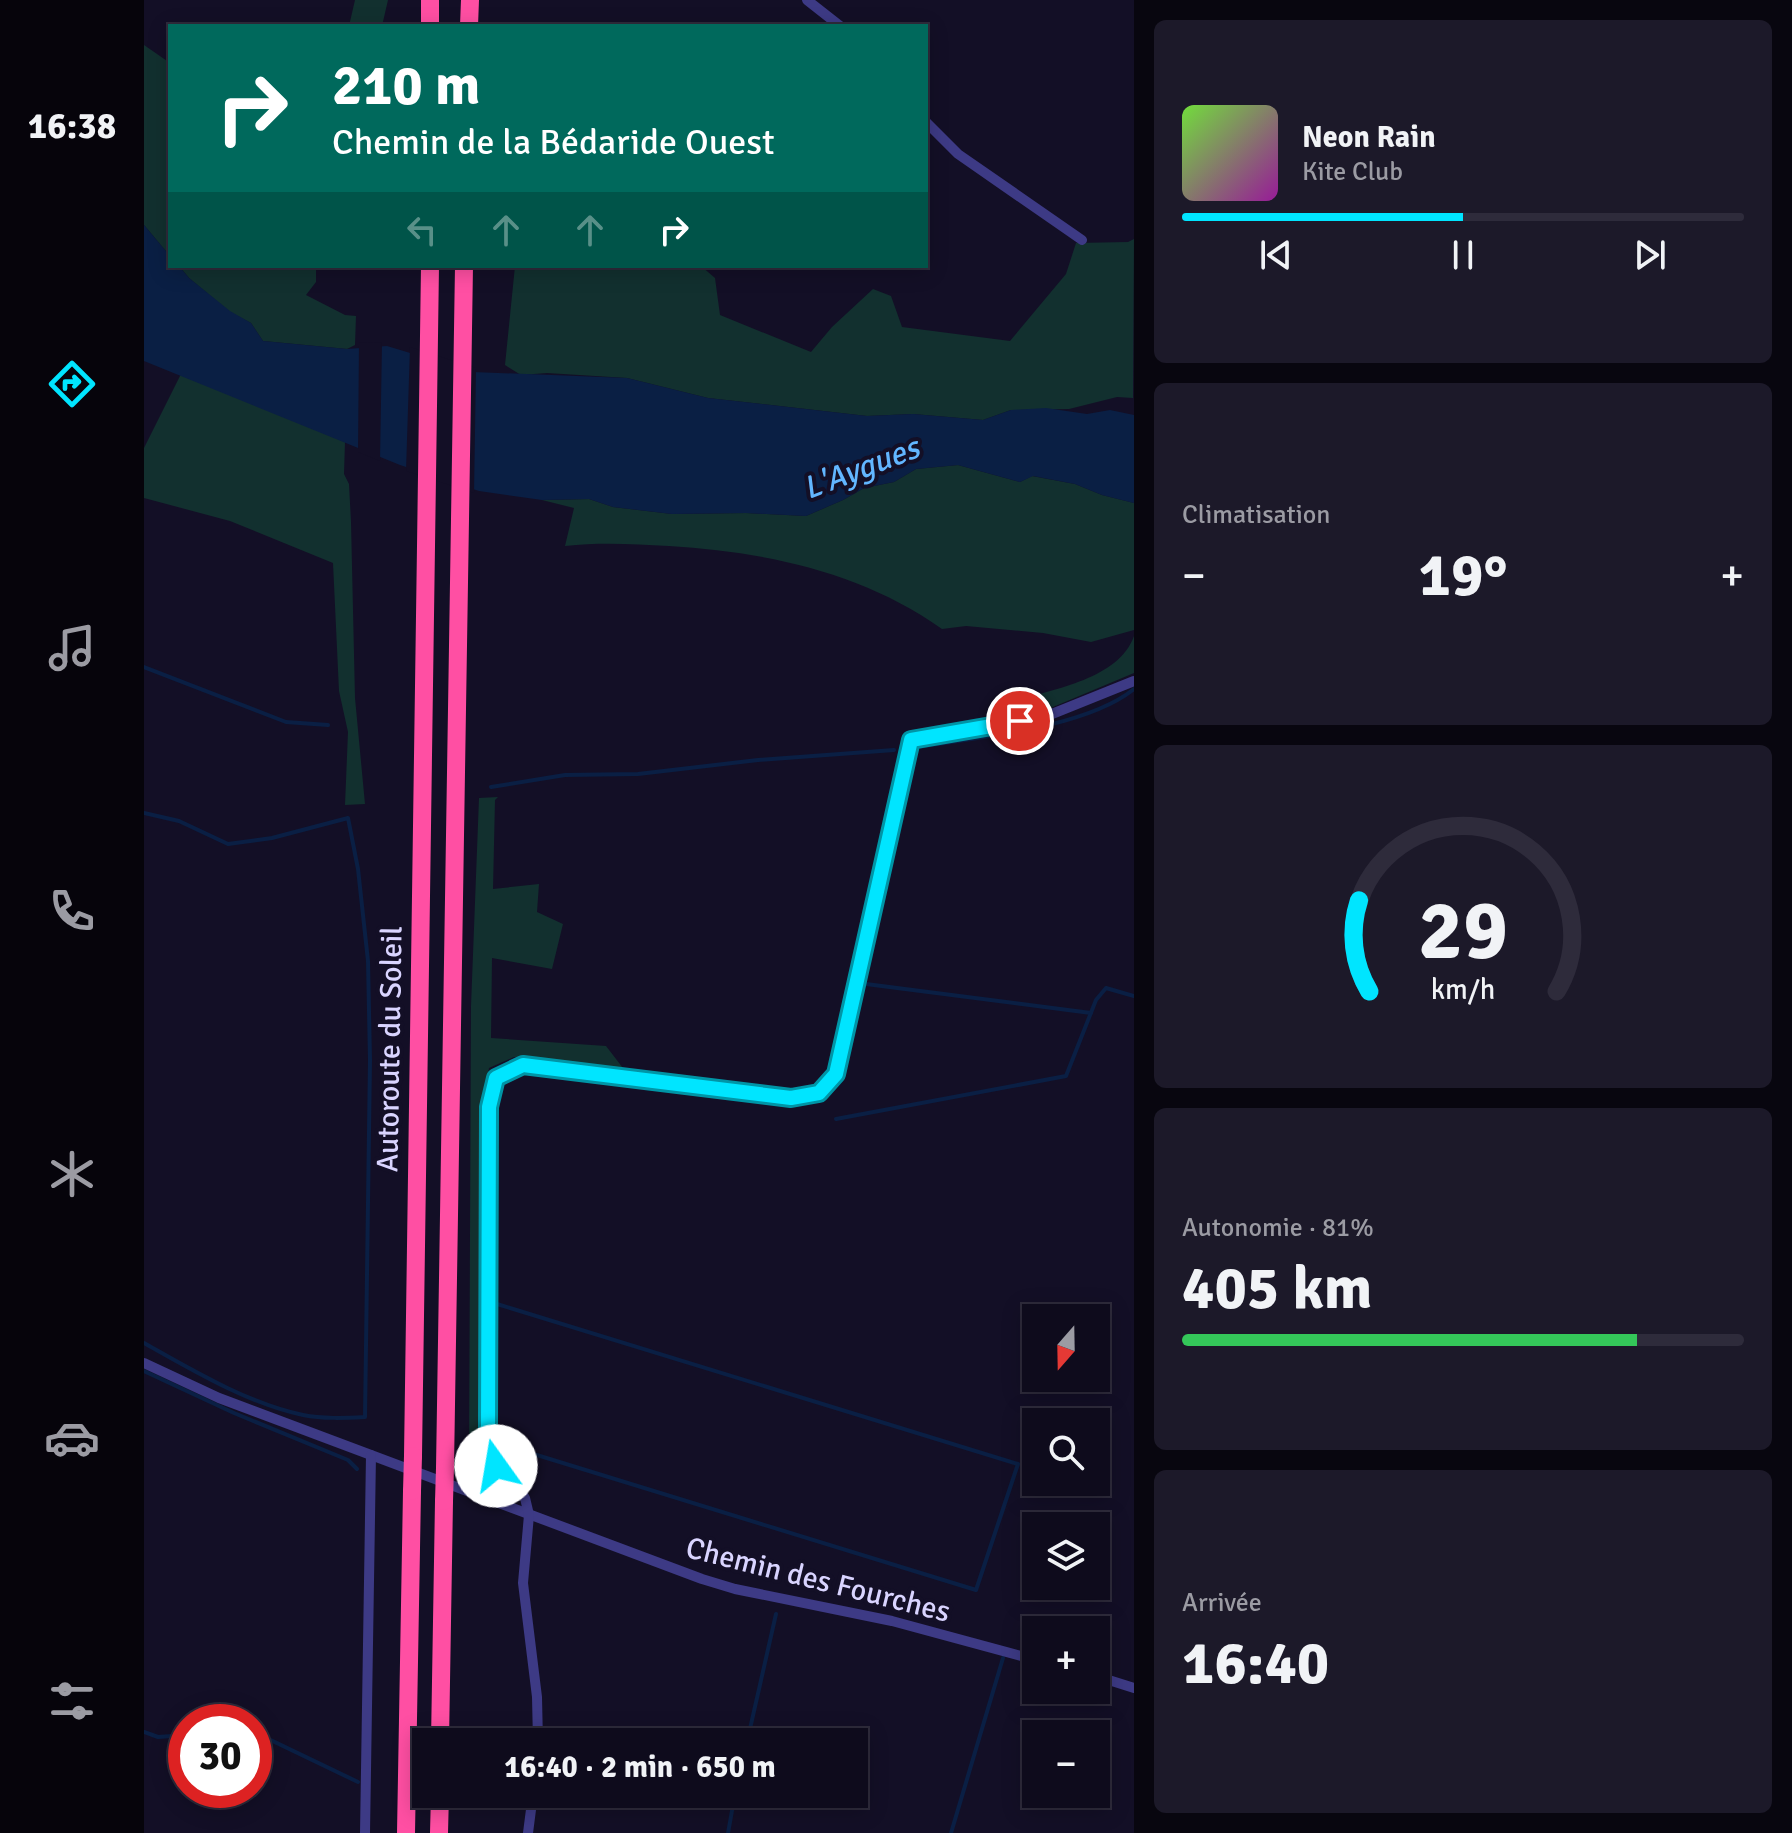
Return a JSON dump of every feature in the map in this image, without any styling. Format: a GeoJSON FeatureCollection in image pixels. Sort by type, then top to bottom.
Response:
{"type":"FeatureCollection","features":[{"type":"Feature","properties":{"kind":"highway"},"geometry":{"type":"LineString","coordinates":[[430,0],[430,24]]}},
{"type":"Feature","properties":{"kind":"highway"},"geometry":{"type":"LineString","coordinates":[[469,24],[470,0]]}},
{"type":"Feature","properties":{"kind":"highway","name":"Autoroute du Soleil"},"geometry":{"type":"LineString","coordinates":[[406,1833],[430,268]]}},
{"type":"Feature","properties":{"kind":"highway","name":"Autoroute du Soleil"},"geometry":{"type":"LineString","coordinates":[[440,1728],[464,268]]}},
{"type":"Feature","properties":{"kind":"highway"},"geometry":{"type":"LineString","coordinates":[[439,1833],[440,1808]]}},
{"type":"Feature","properties":{"kind":"street"},"geometry":{"type":"LineString","coordinates":[[807,0],[837,24]]}},
{"type":"Feature","properties":{"kind":"street"},"geometry":{"type":"LineString","coordinates":[[928,124],[958,154],[1082,240]]}},
{"type":"Feature","properties":{"kind":"street"},"geometry":{"type":"LineString","coordinates":[[538,1728],[537,1697],[523,1583],[529,1515],[525,1498],[498,1454],[488,1430],[489,1107],[496,1078],[523,1065],[791,1098],[819,1093],[836,1074],[911,740],[1047,716],[1134,681]]}},
{"type":"Feature","properties":{"kind":"street","name":"Chemin des Fourches"},"geometry":{"type":"LineString","coordinates":[[144,1363],[219,1398],[657,1564],[735,1589],[892,1621],[1022,1656]]}},
{"type":"Feature","properties":{"kind":"street"},"geometry":{"type":"LineString","coordinates":[[473,1494],[488,1481],[498,1454]]}},
{"type":"Feature","properties":{"kind":"street"},"geometry":{"type":"LineString","coordinates":[[365,1833],[371,1455]]}},
{"type":"Feature","properties":{"kind":"street"},"geometry":{"type":"LineString","coordinates":[[1110,1680],[1134,1688]]}},
{"type":"Feature","properties":{"kind":"street"},"geometry":{"type":"LineString","coordinates":[[528,1833],[531,1808]]}},
{"type":"Feature","properties":{"kind":"green space"},"geometry":{"type":"Polygon","coordinates":[[[355,0],[388,0],[382,24],[349,24],[355,0]]]}},
{"type":"Feature","properties":{"kind":"green space"},"geometry":{"type":"Polygon","coordinates":[[[144,45],[168,62],[168,254],[144,225],[144,45]]]}},
{"type":"Feature","properties":{"kind":"green space"},"geometry":{"type":"Polygon","coordinates":[[[1134,239],[1133,398],[1117,397],[1069,409],[1011,410],[983,420],[913,414],[867,416],[708,398],[627,378],[547,373],[521,375],[505,365],[515,268],[703,268],[715,278],[720,315],[811,352],[832,327],[873,289],[891,296],[902,327],[1010,341],[1066,274],[1076,243],[1128,242],[1134,239]]]}},
{"type":"Feature","properties":{"kind":"green space"},"geometry":{"type":"Polygon","coordinates":[[[181,268],[316,268],[316,282],[306,295],[345,315],[356,316],[355,345],[347,349],[263,341],[251,323],[230,312],[181,268]]]}},
{"type":"Feature","properties":{"kind":"green space"},"geometry":{"type":"Polygon","coordinates":[[[181,374],[345,442],[344,474],[349,484],[351,522],[355,698],[365,804],[345,805],[348,732],[339,691],[333,563],[230,521],[144,498],[144,448],[181,374]]]}},
{"type":"Feature","properties":{"kind":"green space"},"geometry":{"type":"Polygon","coordinates":[[[958,465],[1020,482],[1032,476],[1075,484],[1134,503],[1134,630],[1091,642],[1043,633],[966,626],[942,629],[911,609],[846,579],[777,560],[669,546],[565,546],[574,508],[542,500],[589,499],[613,507],[672,514],[806,516],[864,488],[894,482],[916,469],[958,465]]]}},
{"type":"Feature","properties":{"kind":"green space"},"geometry":{"type":"Polygon","coordinates":[[[1134,636],[1134,673],[1041,712],[1015,701],[1100,672],[1126,651],[1134,636]]]}},
{"type":"Feature","properties":{"kind":"green space"},"geometry":{"type":"Polygon","coordinates":[[[498,797],[495,800],[493,889],[539,884],[537,912],[563,924],[552,969],[492,958],[491,1038],[606,1046],[623,1068],[514,1057],[489,1068],[484,1096],[481,1441],[490,1468],[481,1479],[469,1466],[471,1006],[479,798],[498,797]]]}},
{"type":"Feature","properties":{"kind":"water","name":"L'Aygues"},"geometry":{"type":"Polygon","coordinates":[[[144,225],[168,254],[168,268],[181,268],[230,311],[251,323],[263,341],[347,349],[387,346],[473,372],[627,378],[708,398],[867,416],[913,414],[983,420],[1011,410],[1046,408],[1087,414],[1110,410],[1134,415],[1134,503],[1075,484],[1033,476],[1020,482],[958,465],[916,469],[894,482],[864,488],[806,516],[672,514],[613,507],[589,499],[542,500],[479,491],[400,465],[144,361],[144,225]]]}},
{"type":"Feature","properties":{"kind":"pier"},"geometry":{"type":"Polygon","coordinates":[[[382,342],[380,461],[358,452],[359,343],[382,342]]]}},
{"type":"Feature","properties":{"kind":"pier"},"geometry":{"type":"Polygon","coordinates":[[[410,347],[476,368],[474,493],[406,471],[410,347]]]}},
{"type":"Feature","properties":{"kind":"waterway"},"geometry":{"type":"LineString","coordinates":[[144,667],[286,722],[328,725]]}},
{"type":"Feature","properties":{"kind":"waterway"},"geometry":{"type":"LineString","coordinates":[[913,748],[1059,722],[1113,703],[1134,689]]}},
{"type":"Feature","properties":{"kind":"waterway"},"geometry":{"type":"LineString","coordinates":[[491,787],[565,775],[638,774],[758,760],[894,750]]}},
{"type":"Feature","properties":{"kind":"waterway"},"geometry":{"type":"LineString","coordinates":[[144,813],[179,821],[228,844],[272,838],[348,818],[358,869],[368,961],[370,1060],[365,1417],[303,1415],[262,1403],[221,1385],[144,1343]]}},
{"type":"Feature","properties":{"kind":"waterway"},"geometry":{"type":"LineString","coordinates":[[866,984],[1091,1013]]}},
{"type":"Feature","properties":{"kind":"waterway"},"geometry":{"type":"LineString","coordinates":[[836,1119],[1066,1076],[1096,1000],[1106,988],[1134,996]]}},
{"type":"Feature","properties":{"kind":"waterway"},"geometry":{"type":"LineString","coordinates":[[497,1304],[1018,1464],[976,1590],[501,1444]]}},
{"type":"Feature","properties":{"kind":"waterway"},"geometry":{"type":"LineString","coordinates":[[144,1371],[234,1413],[348,1460],[357,1469]]}},
{"type":"Feature","properties":{"kind":"waterway"},"geometry":{"type":"LineString","coordinates":[[750,1728],[776,1614]]}},
{"type":"Feature","properties":{"kind":"waterway"},"geometry":{"type":"LineString","coordinates":[[951,1833],[1003,1658]]}},
{"type":"Feature","properties":{"kind":"waterway"},"geometry":{"type":"LineString","coordinates":[[144,1732],[158,1737],[168,1736]]}},
{"type":"Feature","properties":{"kind":"waterway"},"geometry":{"type":"LineString","coordinates":[[272,1741],[358,1782]]}},
{"type":"Feature","properties":{"kind":"waterway"},"geometry":{"type":"LineString","coordinates":[[728,1833],[732,1808]]}},
{"type":"Feature","properties":{"kind":"route"},"geometry":{"type":"LineString","coordinates":[[496,1466],[498,1454],[488,1430],[487,1380],[489,1107],[496,1078],[523,1065],[791,1098],[819,1093],[836,1074],[911,740],[1020,721]]}}]}
